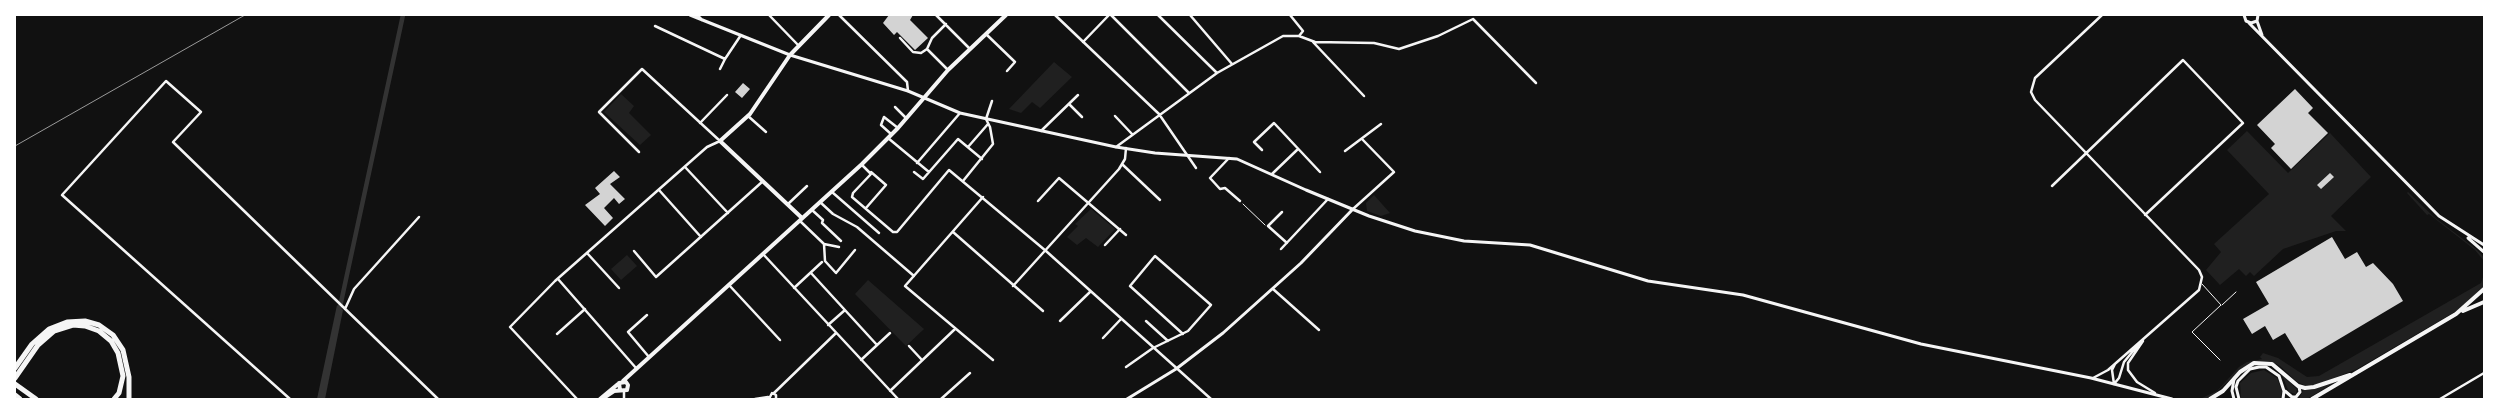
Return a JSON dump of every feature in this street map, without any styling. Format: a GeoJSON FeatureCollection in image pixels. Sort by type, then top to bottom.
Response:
{"type":"FeatureCollection","features":[{"type":"Feature","properties":{"kind":"highway"},"geometry":{"type":"LineString","coordinates":[[15,368],[32,344],[49,329],[66,322],[85,321],[99,325],[113,335],[123,350],[129,377],[129,399]]}},
{"type":"Feature","properties":{"kind":"highway"},"geometry":{"type":"LineString","coordinates":[[15,378],[38,345],[54,331],[73,325],[85,326],[99,331],[111,341],[118,353],[123,376],[118,393],[114,399]]}},
{"type":"Feature","properties":{"kind":"highway"},"geometry":{"type":"LineString","coordinates":[[15,384],[35,399]]}},
{"type":"Feature","properties":{"kind":"highway"},"geometry":{"type":"LineString","coordinates":[[15,395],[20,399]]}},
{"type":"Feature","properties":{"kind":"main road"},"geometry":{"type":"LineString","coordinates":[[801,219],[788,204],[720,141],[748,116],[790,55],[829,15]]}},
{"type":"Feature","properties":{"kind":"main road"},"geometry":{"type":"LineString","coordinates":[[601,399],[618,384],[625,382],[635,369],[862,164],[898,128],[948,70],[1006,15]]}},
{"type":"Feature","properties":{"kind":"main road"},"geometry":{"type":"LineString","coordinates":[[2456,314],[2484,289]]}},
{"type":"Feature","properties":{"kind":"main road"},"geometry":{"type":"LineString","coordinates":[[2313,399],[2456,314],[2484,302]]}},
{"type":"Feature","properties":{"kind":"main road"},"geometry":{"type":"LineString","coordinates":[[2210,399],[2247,366],[2263,362],[2282,371],[2298,386],[2314,387],[2355,374]]}},
{"type":"Feature","properties":{"kind":"main road"},"geometry":{"type":"LineString","coordinates":[[601,399],[628,388],[625,382]]}},
{"type":"Feature","properties":{"kind":"main road"},"geometry":{"type":"LineString","coordinates":[[618,384],[622,391]]}},
{"type":"Feature","properties":{"kind":"street"},"geometry":{"type":"LineString","coordinates":[[690,15],[790,55],[986,119],[1116,147],[1188,156],[1230,157],[1329,198],[1353,210],[1415,231],[1464,241],[1530,245],[1648,281],[1742,294],[1921,344],[2092,378],[2172,399]]}},
{"type":"Feature","properties":{"kind":"street"},"geometry":{"type":"LineString","coordinates":[[698,15],[703,21]]}},
{"type":"Feature","properties":{"kind":"street"},"geometry":{"type":"LineString","coordinates":[[769,15],[799,46]]}},
{"type":"Feature","properties":{"kind":"street"},"geometry":{"type":"LineString","coordinates":[[840,15],[907,82],[908,92]]}},
{"type":"Feature","properties":{"kind":"street"},"geometry":{"type":"LineString","coordinates":[[936,15],[970,49]]}},
{"type":"Feature","properties":{"kind":"street"},"geometry":{"type":"LineString","coordinates":[[1054,15],[1159,114],[1196,168]]}},
{"type":"Feature","properties":{"kind":"street"},"geometry":{"type":"LineString","coordinates":[[1083,42],[1110,15],[1189,93]]}},
{"type":"Feature","properties":{"kind":"street"},"geometry":{"type":"LineString","coordinates":[[1158,15],[1217,73]]}},
{"type":"Feature","properties":{"kind":"street"},"geometry":{"type":"LineString","coordinates":[[1190,15],[1232,64]]}},
{"type":"Feature","properties":{"kind":"street"},"geometry":{"type":"LineString","coordinates":[[1290,15],[1302,31],[1299,36]]}},
{"type":"Feature","properties":{"kind":"street"},"geometry":{"type":"LineString","coordinates":[[2092,378],[2102,374],[2117,362],[2199,290],[2202,277],[2199,270],[2034,100],[2031,85],[2035,78],[2102,15]]}},
{"type":"Feature","properties":{"kind":"street"},"geometry":{"type":"LineString","coordinates":[[2239,15],[2322,95],[2438,216],[2484,244]]}},
{"type":"Feature","properties":{"kind":"street"},"geometry":{"type":"LineString","coordinates":[[2244,15],[2245,20]]}},
{"type":"Feature","properties":{"kind":"street"},"geometry":{"type":"LineString","coordinates":[[2258,15],[2256,21],[2263,38]]}},
{"type":"Feature","properties":{"kind":"street"},"geometry":{"type":"LineString","coordinates":[[1116,147],[1217,73],[1283,36],[1299,36],[1312,41],[1374,43],[1399,49],[1438,36],[1473,19],[1536,83]]}},
{"type":"Feature","properties":{"kind":"street"},"geometry":{"type":"LineString","coordinates":[[2249,23],[2256,21]]}},
{"type":"Feature","properties":{"kind":"street"},"geometry":{"type":"LineString","coordinates":[[900,38],[913,52],[921,53],[928,49],[932,38],[946,24]]}},
{"type":"Feature","properties":{"kind":"street"},"geometry":{"type":"LineString","coordinates":[[655,26],[725,59]]}},
{"type":"Feature","properties":{"kind":"street"},"geometry":{"type":"LineString","coordinates":[[986,34],[1016,62],[1007,71]]}},
{"type":"Feature","properties":{"kind":"street"},"geometry":{"type":"LineString","coordinates":[[720,69],[741,35]]}},
{"type":"Feature","properties":{"kind":"street"},"geometry":{"type":"LineString","coordinates":[[1312,41],[1364,96]]}},
{"type":"Feature","properties":{"kind":"street"},"geometry":{"type":"LineString","coordinates":[[928,49],[948,70]]}},
{"type":"Feature","properties":{"kind":"street"},"geometry":{"type":"LineString","coordinates":[[2052,186],[2183,60],[2243,123],[2146,215]]}},
{"type":"Feature","properties":{"kind":"street"},"geometry":{"type":"LineString","coordinates":[[577,399],[510,330],[512,324],[587,253],[707,148],[720,141],[644,70],[639,70],[598,112],[639,152]]}},
{"type":"Feature","properties":{"kind":"street"},"geometry":{"type":"LineString","coordinates":[[290,399],[62,195],[166,81],[201,112],[173,142],[438,399]]}},
{"type":"Feature","properties":{"kind":"street"},"geometry":{"type":"LineString","coordinates":[[700,123],[727,95]]}},
{"type":"Feature","properties":{"kind":"street"},"geometry":{"type":"LineString","coordinates":[[1041,131],[1078,95]]}},
{"type":"Feature","properties":{"kind":"street"},"geometry":{"type":"LineString","coordinates":[[963,182],[993,144],[989,124],[986,119],[992,101]]}},
{"type":"Feature","properties":{"kind":"street"},"geometry":{"type":"LineString","coordinates":[[1069,104],[1082,117]]}},
{"type":"Feature","properties":{"kind":"street"},"geometry":{"type":"LineString","coordinates":[[895,108],[906,118]]}},
{"type":"Feature","properties":{"kind":"street"},"geometry":{"type":"LineString","coordinates":[[917,163],[935,144],[960,112]]}},
{"type":"Feature","properties":{"kind":"street"},"geometry":{"type":"LineString","coordinates":[[748,116],[766,132]]}},
{"type":"Feature","properties":{"kind":"street"},"geometry":{"type":"LineString","coordinates":[[1116,116],[1132,134]]}},
{"type":"Feature","properties":{"kind":"street"},"geometry":{"type":"LineString","coordinates":[[891,134],[881,125],[884,117],[898,128]]}},
{"type":"Feature","properties":{"kind":"street"},"geometry":{"type":"LineString","coordinates":[[1262,150],[1254,142],[1274,123],[1320,172]]}},
{"type":"Feature","properties":{"kind":"street"},"geometry":{"type":"LineString","coordinates":[[968,147],[989,124]]}},
{"type":"Feature","properties":{"kind":"street"},"geometry":{"type":"LineString","coordinates":[[1345,150],[1381,124]]}},
{"type":"Feature","properties":{"kind":"street"},"geometry":{"type":"LineString","coordinates":[[887,138],[929,172]]}},
{"type":"Feature","properties":{"kind":"street"},"geometry":{"type":"LineString","coordinates":[[914,172],[923,178],[958,139],[982,159]]}},
{"type":"Feature","properties":{"kind":"street"},"geometry":{"type":"LineString","coordinates":[[1127,399],[1176,369],[1223,333],[1273,289],[1394,172],[1362,139]]}},
{"type":"Feature","properties":{"kind":"street"},"geometry":{"type":"LineString","coordinates":[[1014,286],[1123,165],[1126,148]]}},
{"type":"Feature","properties":{"kind":"street"},"geometry":{"type":"LineString","coordinates":[[1272,174],[1298,149]]}},
{"type":"Feature","properties":{"kind":"street"},"geometry":{"type":"LineString","coordinates":[[1230,157],[1210,178],[1220,189],[1225,188],[1240,201]]}},
{"type":"Feature","properties":{"kind":"street"},"geometry":{"type":"LineString","coordinates":[[862,164],[886,186],[866,208]]}},
{"type":"Feature","properties":{"kind":"street"},"geometry":{"type":"LineString","coordinates":[[1123,165],[1160,200]]}},
{"type":"Feature","properties":{"kind":"street"},"geometry":{"type":"LineString","coordinates":[[685,167],[728,213]]}},
{"type":"Feature","properties":{"kind":"street"},"geometry":{"type":"LineString","coordinates":[[872,172],[853,193],[852,197],[893,232],[899,232],[949,170],[1046,251],[1211,399]]}},
{"type":"Feature","properties":{"kind":"street"},"geometry":{"type":"LineString","coordinates":[[1038,201],[1059,178],[1126,235]]}},
{"type":"Feature","properties":{"kind":"street"},"geometry":{"type":"LineString","coordinates":[[634,251],[656,277],[764,181]]}},
{"type":"Feature","properties":{"kind":"street"},"geometry":{"type":"LineString","coordinates":[[788,204],[807,186]]}},
{"type":"Feature","properties":{"kind":"street"},"geometry":{"type":"LineString","coordinates":[[659,190],[701,237]]}},
{"type":"Feature","properties":{"kind":"street"},"geometry":{"type":"LineString","coordinates":[[831,191],[879,233]]}},
{"type":"Feature","properties":{"kind":"street"},"geometry":{"type":"LineString","coordinates":[[983,197],[905,286],[993,360]]}},
{"type":"Feature","properties":{"kind":"street"},"geometry":{"type":"LineString","coordinates":[[1281,249],[1329,198]]}},
{"type":"Feature","properties":{"kind":"street"},"geometry":{"type":"LineString","coordinates":[[820,202],[833,214],[857,227],[914,276]]}},
{"type":"Feature","properties":{"kind":"street"},"geometry":{"type":"LineString","coordinates":[[812,210],[823,220],[822,224],[841,241]]}},
{"type":"Feature","properties":{"kind":"street"},"geometry":{"type":"LineString","coordinates":[[1282,212],[1268,226],[1287,243]]}},
{"type":"Feature","properties":{"kind":"street"},"geometry":{"type":"LineString","coordinates":[[345,308],[354,289],[419,217]]}},
{"type":"Feature","properties":{"kind":"street"},"geometry":{"type":"LineString","coordinates":[[801,219],[824,244],[825,261],[836,273],[855,250]]}},
{"type":"Feature","properties":{"kind":"street"},"geometry":{"type":"LineString","coordinates":[[1106,245],[1120,229]]}},
{"type":"Feature","properties":{"kind":"street"},"geometry":{"type":"LineString","coordinates":[[2458,229],[2484,252]]}},
{"type":"Feature","properties":{"kind":"street"},"geometry":{"type":"LineString","coordinates":[[953,232],[1043,311]]}},
{"type":"Feature","properties":{"kind":"street"},"geometry":{"type":"LineString","coordinates":[[824,244],[839,246]]}},
{"type":"Feature","properties":{"kind":"street"},"geometry":{"type":"LineString","coordinates":[[587,253],[619,288]]}},
{"type":"Feature","properties":{"kind":"street"},"geometry":{"type":"LineString","coordinates":[[764,254],[898,399]]}},
{"type":"Feature","properties":{"kind":"street"},"geometry":{"type":"LineString","coordinates":[[1126,366],[1153,348],[1183,334],[1188,331],[1211,305],[1155,256],[1130,286],[1183,334]]}},
{"type":"Feature","properties":{"kind":"street"},"geometry":{"type":"LineString","coordinates":[[794,288],[822,262]]}},
{"type":"Feature","properties":{"kind":"street"},"geometry":{"type":"LineString","coordinates":[[811,273],[877,346]]}},
{"type":"Feature","properties":{"kind":"street"},"geometry":{"type":"LineString","coordinates":[[558,279],[635,369]]}},
{"type":"Feature","properties":{"kind":"street"},"geometry":{"type":"LineString","coordinates":[[729,285],[780,340]]}},
{"type":"Feature","properties":{"kind":"street"},"geometry":{"type":"LineString","coordinates":[[1273,289],[1319,330]]}},
{"type":"Feature","properties":{"kind":"street"},"geometry":{"type":"LineString","coordinates":[[1060,322],[1090,292]]}},
{"type":"Feature","properties":{"kind":"street"},"geometry":{"type":"LineString","coordinates":[[557,334],[585,309]]}},
{"type":"Feature","properties":{"kind":"street"},"geometry":{"type":"LineString","coordinates":[[828,325],[845,310]]}},
{"type":"Feature","properties":{"kind":"street"},"geometry":{"type":"LineString","coordinates":[[647,315],[628,332],[649,357]]}},
{"type":"Feature","properties":{"kind":"street"},"geometry":{"type":"LineString","coordinates":[[1102,338],[1121,319]]}},
{"type":"Feature","properties":{"kind":"street"},"geometry":{"type":"LineString","coordinates":[[1146,321],[1168,341]]}},
{"type":"Feature","properties":{"kind":"street"},"geometry":{"type":"LineString","coordinates":[[890,391],[955,329]]}},
{"type":"Feature","properties":{"kind":"street"},"geometry":{"type":"LineString","coordinates":[[861,360],[890,333]]}},
{"type":"Feature","properties":{"kind":"street"},"geometry":{"type":"LineString","coordinates":[[754,399],[769,398],[836,334]]}},
{"type":"Feature","properties":{"kind":"street"},"geometry":{"type":"LineString","coordinates":[[2114,384],[2119,378],[2124,362],[2146,337]]}},
{"type":"Feature","properties":{"kind":"street"},"geometry":{"type":"LineString","coordinates":[[2146,337],[2128,363],[2128,370],[2137,382],[2156,394]]}},
{"type":"Feature","properties":{"kind":"street"},"geometry":{"type":"LineString","coordinates":[[909,346],[922,360]]}},
{"type":"Feature","properties":{"kind":"street"},"geometry":{"type":"LineString","coordinates":[[2114,384],[2112,370],[2117,362]]}},
{"type":"Feature","properties":{"kind":"street"},"geometry":{"type":"LineString","coordinates":[[2239,399],[2236,387],[2238,381],[2250,369],[2259,367],[2273,370],[2279,376],[2284,391],[2283,399]]}},
{"type":"Feature","properties":{"kind":"street"},"geometry":{"type":"LineString","coordinates":[[942,399],[970,373]]}},
{"type":"Feature","properties":{"kind":"street"},"geometry":{"type":"LineString","coordinates":[[2440,399],[2484,373]]}},
{"type":"Feature","properties":{"kind":"street"},"geometry":{"type":"LineString","coordinates":[[2234,379],[2232,391],[2234,399]]}},
{"type":"Feature","properties":{"kind":"street"},"geometry":{"type":"LineString","coordinates":[[2284,391],[2290,396],[2296,397],[2300,392],[2298,386]]}},
{"type":"Feature","properties":{"kind":"street"},"geometry":{"type":"LineString","coordinates":[[622,391],[624,399]]}},
{"type":"Feature","properties":{"kind":"street"},"geometry":{"type":"LineString","coordinates":[[774,394],[776,399]]}},
{"type":"Feature","properties":{"kind":"lane"},"geometry":{"type":"LineString","coordinates":[[2201,284],[2221,306]]}},
{"type":"Feature","properties":{"kind":"lane"},"geometry":{"type":"LineString","coordinates":[[2220,360],[2192,332],[2236,292]]}},
{"type":"Feature","properties":{"kind":"path"},"geometry":{"type":"LineString","coordinates":[[1240,201],[1268,226]]}},
{"type":"Feature","properties":{"kind":"shaded area"},"geometry":{"type":"Polygon","coordinates":[[[1054,62],[1072,77],[1040,108],[1032,102],[1021,113],[1009,109],[1054,62]]]}},
{"type":"Feature","properties":{"kind":"shaded area"},"geometry":{"type":"Polygon","coordinates":[[[621,94],[634,106],[629,113],[651,135],[640,145],[604,112],[621,94]]]}},
{"type":"Feature","properties":{"kind":"shaded area"},"geometry":{"type":"Polygon","coordinates":[[[2247,131],[2288,173],[2330,133],[2371,177],[2331,216],[2346,231],[2336,231],[2283,249],[2254,276],[2250,272],[2246,276],[2239,269],[2220,285],[2206,270],[2221,252],[2214,244],[2269,194],[2227,150],[2247,131]]]}},
{"type":"Feature","properties":{"kind":"shaded area"},"geometry":{"type":"Polygon","coordinates":[[[2408,192],[2434,217],[2476,249],[2484,258],[2484,261],[2475,250],[2429,214],[2427,215],[2408,192]]]}},
{"type":"Feature","properties":{"kind":"shaded area"},"geometry":{"type":"Polygon","coordinates":[[[1374,195],[1390,213],[1381,216],[1367,211],[1366,203],[1374,195]]]}},
{"type":"Feature","properties":{"kind":"shaded area"},"geometry":{"type":"Polygon","coordinates":[[[1091,209],[1115,229],[1098,247],[1086,238],[1077,245],[1067,237],[1078,226],[1075,224],[1091,209]]]}},
{"type":"Feature","properties":{"kind":"shaded area"},"geometry":{"type":"Polygon","coordinates":[[[627,255],[637,266],[621,280],[611,269],[627,255]]]}},
{"type":"Feature","properties":{"kind":"shaded area"},"geometry":{"type":"Polygon","coordinates":[[[2484,274],[2484,287],[2458,310],[2357,369],[2319,384],[2306,386],[2296,381],[2280,366],[2270,361],[2254,362],[2238,372],[2210,398],[2200,399],[2217,391],[2239,367],[2247,362],[2262,359],[2260,357],[2263,353],[2278,358],[2307,377],[2319,376],[2481,283],[2484,274]]]}},
{"type":"Feature","properties":{"kind":"shaded area"},"geometry":{"type":"Polygon","coordinates":[[[868,280],[924,329],[906,346],[855,294],[868,280]]]}},
{"type":"Feature","properties":{"kind":"shaded area"},"geometry":{"type":"Polygon","coordinates":[[[337,305],[343,310],[325,399],[317,399],[337,305]]]}},
{"type":"Feature","properties":{"kind":"shaded area"},"geometry":{"type":"Polygon","coordinates":[[[2264,370],[2277,378],[2282,391],[2280,399],[2241,399],[2240,383],[2251,373],[2264,370]]]}},
{"type":"Feature","properties":{"kind":"shaded area"},"geometry":{"type":"Polygon","coordinates":[[[2282,375],[2297,389],[2296,394],[2289,392],[2282,375]]]}},
{"type":"Feature","properties":{"kind":"shaded area"},"geometry":{"type":"Polygon","coordinates":[[[2340,379],[2307,399],[2299,399],[2303,390],[2311,390],[2340,379]]]}},
{"type":"Feature","properties":{"kind":"building"},"geometry":{"type":"Polygon","coordinates":[[[889,15],[913,15],[910,20],[928,38],[915,50],[897,32],[894,35],[883,23],[889,15]]]}},
{"type":"Feature","properties":{"kind":"building"},"geometry":{"type":"Polygon","coordinates":[[[743,83],[750,89],[742,98],[735,92],[743,83]]]}},
{"type":"Feature","properties":{"kind":"building"},"geometry":{"type":"Polygon","coordinates":[[[2295,89],[2313,108],[2308,113],[2328,133],[2291,169],[2271,148],[2275,144],[2257,125],[2295,89]]]}},
{"type":"Feature","properties":{"kind":"building"},"geometry":{"type":"Polygon","coordinates":[[[614,171],[620,177],[610,184],[625,199],[619,204],[614,198],[604,208],[613,218],[605,226],[585,205],[600,194],[595,188],[614,171]]]}},
{"type":"Feature","properties":{"kind":"building"},"geometry":{"type":"Polygon","coordinates":[[[2330,173],[2334,177],[2321,189],[2317,185],[2330,173]]]}},
{"type":"Feature","properties":{"kind":"building"},"geometry":{"type":"Polygon","coordinates":[[[2332,237],[2345,259],[2357,252],[2366,267],[2373,263],[2393,284],[2403,301],[2302,361],[2285,333],[2273,340],[2265,326],[2252,334],[2243,319],[2269,304],[2256,282],[2332,237]]]}},
{"type":"Feature","properties":{"kind":"waterway"},"geometry":{"type":"LineString","coordinates":[[340,307],[403,15]]}},
{"type":"Feature","properties":{"kind":"railway"},"geometry":{"type":"LineString","coordinates":[[15,146],[245,15]]}}]}
